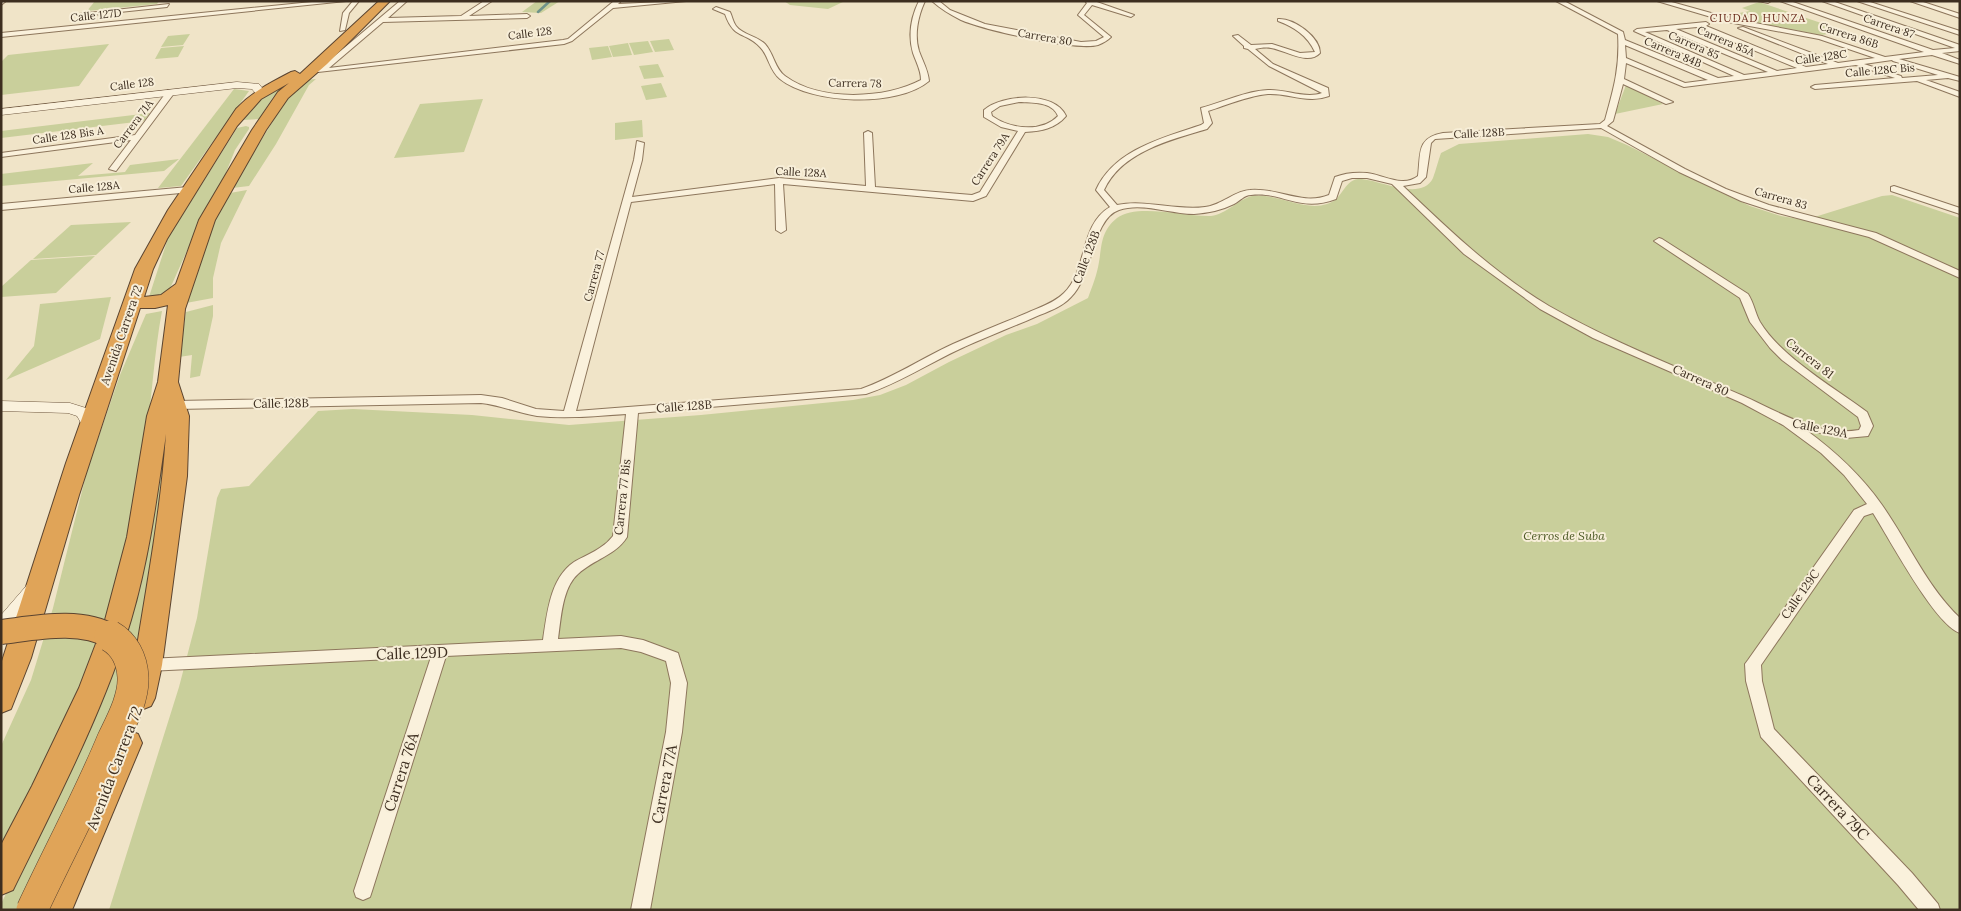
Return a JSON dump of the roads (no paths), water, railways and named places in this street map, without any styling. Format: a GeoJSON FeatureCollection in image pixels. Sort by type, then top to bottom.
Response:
{"type":"FeatureCollection","features":[{"type":"Feature","properties":{"kind":"highway","name":"Avenida Carrera 72"},"geometry":{"type":"LineString","coordinates":[[1,701],[17,661],[101,391],[134,296],[152,251],[188,190],[229,128],[248,104],[261,93],[302,70],[332,43],[369,1]]}},
{"type":"Feature","properties":{"kind":"highway","name":"Avenida Carrera 72"},"geometry":{"type":"LineString","coordinates":[[55,910],[99,812],[135,722],[148,665],[175,476],[178,416],[172,394],[176,309],[182,288],[207,220],[259,130],[283,95],[323,61],[386,1]]}},
{"type":"Feature","properties":{"kind":"highway"},"geometry":{"type":"LineString","coordinates":[[386,1],[387,16]]}},
{"type":"Feature","properties":{"kind":"highway"},"geometry":{"type":"LineString","coordinates":[[229,128],[250,122],[256,123],[259,130]]}},
{"type":"Feature","properties":{"kind":"highway"},"geometry":{"type":"LineString","coordinates":[[134,296],[137,302],[150,303],[168,299],[182,288]]}},
{"type":"Feature","properties":{"kind":"highway","name":"Avenida Carrera 72"},"geometry":{"type":"LineString","coordinates":[[1,879],[43,796],[84,706],[118,620],[139,537],[158,416],[172,394]]}},
{"type":"Feature","properties":{"kind":"highway"},"geometry":{"type":"LineString","coordinates":[[1,630],[72,627],[99,631],[116,640],[128,653],[133,677],[124,714],[88,796],[32,910]]}},
{"type":"Feature","properties":{"kind":"street","name":"Calle 127D"},"geometry":{"type":"LineString","coordinates":[[1,35],[343,1]]}},
{"type":"Feature","properties":{"kind":"street","name":"Avenida Carrera 72"},"geometry":{"type":"LineString","coordinates":[[342,30],[346,13],[356,1]]}},
{"type":"Feature","properties":{"kind":"street","name":"Avenida Carrera 72"},"geometry":{"type":"LineString","coordinates":[[298,81],[320,71],[404,1]]}},
{"type":"Feature","properties":{"kind":"street"},"geometry":{"type":"LineString","coordinates":[[461,18],[489,1]]}},
{"type":"Feature","properties":{"kind":"street"},"geometry":{"type":"LineString","coordinates":[[615,4],[683,1]]}},
{"type":"Feature","properties":{"kind":"street","name":"Carrera 78"},"geometry":{"type":"LineString","coordinates":[[713,1],[722,22]]}},
{"type":"Feature","properties":{"kind":"street","name":"Carrera 78"},"geometry":{"type":"LineString","coordinates":[[716,9],[728,13],[735,29],[762,45],[774,69],[790,83],[811,91],[839,96],[880,95],[898,93],[915,88],[925,80],[925,68],[915,48],[914,26],[922,1]]}},
{"type":"Feature","properties":{"kind":"street","name":"Carrera 80"},"geometry":{"type":"LineString","coordinates":[[935,1],[944,10],[967,22],[1080,44],[1097,43],[1108,37],[1081,15],[1089,2]]}},
{"type":"Feature","properties":{"kind":"street"},"geometry":{"type":"LineString","coordinates":[[1561,3],[1575,1]]}},
{"type":"Feature","properties":{"kind":"street","name":"Carrera 86B"},"geometry":{"type":"LineString","coordinates":[[1660,1],[1727,20],[1814,35],[1887,59],[1960,79]]}},
{"type":"Feature","properties":{"kind":"street"},"geometry":{"type":"LineString","coordinates":[[1761,1],[1767,2]]}},
{"type":"Feature","properties":{"kind":"street","name":"Carrera 87"},"geometry":{"type":"LineString","coordinates":[[1783,1],[1960,62]]}},
{"type":"Feature","properties":{"kind":"street"},"geometry":{"type":"LineString","coordinates":[[1826,1],[1960,48]]}},
{"type":"Feature","properties":{"kind":"street"},"geometry":{"type":"LineString","coordinates":[[1860,1],[1868,4],[1880,4],[1899,14],[1960,34]]}},
{"type":"Feature","properties":{"kind":"street"},"geometry":{"type":"LineString","coordinates":[[1913,1],[1960,16]]}},
{"type":"Feature","properties":{"kind":"street"},"geometry":{"type":"LineString","coordinates":[[1089,2],[1131,15]]}},
{"type":"Feature","properties":{"kind":"street"},"geometry":{"type":"LineString","coordinates":[[158,20],[168,3]]}},
{"type":"Feature","properties":{"kind":"street"},"geometry":{"type":"LineString","coordinates":[[82,14],[168,3]]}},
{"type":"Feature","properties":{"kind":"street","name":"Carrera 84B"},"geometry":{"type":"LineString","coordinates":[[1561,3],[1609,25],[1621,37],[1717,81]]}},
{"type":"Feature","properties":{"kind":"street","name":"Calle 128"},"geometry":{"type":"LineString","coordinates":[[320,71],[564,42],[570,40],[615,4]]}},
{"type":"Feature","properties":{"kind":"street"},"geometry":{"type":"LineString","coordinates":[[1821,13],[1852,10],[1880,4]]}},
{"type":"Feature","properties":{"kind":"street"},"geometry":{"type":"LineString","coordinates":[[73,28],[87,8]]}},
{"type":"Feature","properties":{"kind":"street"},"geometry":{"type":"LineString","coordinates":[[1899,14],[1935,8]]}},
{"type":"Feature","properties":{"kind":"street"},"geometry":{"type":"LineString","coordinates":[[387,16],[461,18],[527,16]]}},
{"type":"Feature","properties":{"kind":"street"},"geometry":{"type":"LineString","coordinates":[[1246,47],[1272,46],[1299,55],[1315,55],[1318,52],[1314,41],[1297,26],[1280,20]]}},
{"type":"Feature","properties":{"kind":"street"},"geometry":{"type":"LineString","coordinates":[[1602,126],[1610,121],[1620,80],[1623,59],[1621,37],[1637,31],[1727,20],[1838,65]]}},
{"type":"Feature","properties":{"kind":"street"},"geometry":{"type":"LineString","coordinates":[[1698,25],[1805,70]]}},
{"type":"Feature","properties":{"kind":"street","name":"Carrera 85A"},"geometry":{"type":"LineString","coordinates":[[1668,28],[1777,73]]}},
{"type":"Feature","properties":{"kind":"street","name":"Carrera 78"},"geometry":{"type":"LineString","coordinates":[[735,29],[727,30],[746,36]]}},
{"type":"Feature","properties":{"kind":"street","name":"Carrera 85"},"geometry":{"type":"LineString","coordinates":[[1637,31],[1744,78]]}},
{"type":"Feature","properties":{"kind":"street"},"geometry":{"type":"LineString","coordinates":[[1236,36],[1246,47],[1271,65],[1325,90],[1326,94],[1313,97],[1266,93],[1204,110],[1208,123],[1204,127],[1155,144],[1120,163],[1102,181],[1100,190],[1115,208],[1152,208],[1193,212],[1216,208],[1239,196],[1252,192],[1308,202],[1326,201],[1333,197],[1338,179],[1348,175],[1376,177],[1396,184]]}},
{"type":"Feature","properties":{"kind":"street","name":"Calle 128C"},"geometry":{"type":"LineString","coordinates":[[1623,59],[1684,85],[1960,48]]}},
{"type":"Feature","properties":{"kind":"street"},"geometry":{"type":"LineString","coordinates":[[1854,63],[1906,80]]}},
{"type":"Feature","properties":{"kind":"street"},"geometry":{"type":"LineString","coordinates":[[1823,67],[1840,73]]}},
{"type":"Feature","properties":{"kind":"street"},"geometry":{"type":"LineString","coordinates":[[1848,76],[1865,83]]}},
{"type":"Feature","properties":{"kind":"street","name":"Calle 128C Bis"},"geometry":{"type":"LineString","coordinates":[[1815,87],[1947,76]]}},
{"type":"Feature","properties":{"kind":"street"},"geometry":{"type":"LineString","coordinates":[[1916,79],[1960,95]]}},
{"type":"Feature","properties":{"kind":"street"},"geometry":{"type":"LineString","coordinates":[[1620,80],[1669,102]]}},
{"type":"Feature","properties":{"kind":"street","name":"Calle 128"},"geometry":{"type":"LineString","coordinates":[[1,112],[244,84],[255,86],[261,93]]}},
{"type":"Feature","properties":{"kind":"street","name":"Carrera 71A"},"geometry":{"type":"LineString","coordinates":[[113,169],[171,92]]}},
{"type":"Feature","properties":{"kind":"street"},"geometry":{"type":"LineString","coordinates":[[1019,100],[1042,102],[1052,105],[1061,112],[1060,120],[1054,124],[1046,127],[1023,129],[1000,125],[988,117],[987,112],[998,104],[1019,100]]}},
{"type":"Feature","properties":{"kind":"street","name":"Calle 128B"},"geometry":{"type":"LineString","coordinates":[[1396,184],[1411,183],[1422,177],[1427,142],[1432,137],[1602,126]]}},
{"type":"Feature","properties":{"kind":"street","name":"Carrera 83"},"geometry":{"type":"LineString","coordinates":[[1602,126],[1703,182],[1767,207],[1867,233],[1960,275]]}},
{"type":"Feature","properties":{"kind":"street","name":"Carrera 79A"},"geometry":{"type":"LineString","coordinates":[[973,198],[983,194],[1023,129]]}},
{"type":"Feature","properties":{"kind":"street"},"geometry":{"type":"LineString","coordinates":[[868,133],[871,190]]}},
{"type":"Feature","properties":{"kind":"street","name":"Calle 128 Bis A"},"geometry":{"type":"LineString","coordinates":[[1,155],[137,137]]}},
{"type":"Feature","properties":{"kind":"street","name":"Carrera 77"},"geometry":{"type":"LineString","coordinates":[[569,415],[638,160],[640,143]]}},
{"type":"Feature","properties":{"kind":"street"},"geometry":{"type":"LineString","coordinates":[[780,181],[781,230]]}},
{"type":"Feature","properties":{"kind":"street","name":"Calle 128A"},"geometry":{"type":"LineString","coordinates":[[627,200],[690,190],[780,181],[973,198]]}},
{"type":"Feature","properties":{"kind":"street","name":"Carrera 80"},"geometry":{"type":"LineString","coordinates":[[1396,184],[1467,252],[1544,307],[1597,336],[1718,387],[1787,422],[1825,450],[1849,472],[1877,508],[1940,608],[1960,627]]}},
{"type":"Feature","properties":{"kind":"street"},"geometry":{"type":"LineString","coordinates":[[1894,189],[1960,211]]}},
{"type":"Feature","properties":{"kind":"street","name":"Calle 128A"},"geometry":{"type":"LineString","coordinates":[[1,207],[188,190]]}},
{"type":"Feature","properties":{"kind":"street","name":"Calle 128B"},"geometry":{"type":"LineString","coordinates":[[172,394],[481,399],[502,402],[535,412],[569,415],[851,394],[875,388],[938,355],[1050,306],[1068,295],[1078,284],[1103,215],[1115,208]]}},
{"type":"Feature","properties":{"kind":"street","name":"Carrera 81"},"geometry":{"type":"LineString","coordinates":[[1659,241],[1744,296],[1750,303],[1755,322],[1786,358],[1863,414]]}},
{"type":"Feature","properties":{"kind":"street"},"geometry":{"type":"LineString","coordinates":[[63,407],[87,400],[101,391]]}},
{"type":"Feature","properties":{"kind":"street"},"geometry":{"type":"LineString","coordinates":[[1,406],[63,407],[82,413],[90,424]]}},
{"type":"Feature","properties":{"kind":"street","name":"Carrera 77 Bis"},"geometry":{"type":"LineString","coordinates":[[549,646],[563,582],[573,570],[597,557],[617,542],[620,537],[632,410]]}},
{"type":"Feature","properties":{"kind":"street","name":"Calle 129A"},"geometry":{"type":"LineString","coordinates":[[1787,422],[1836,433],[1856,435],[1864,433],[1867,426],[1863,414]]}},
{"type":"Feature","properties":{"kind":"street","name":"Calle 129C"},"geometry":{"type":"LineString","coordinates":[[1759,699],[1754,681],[1754,664],[1787,613],[1859,512],[1866,508],[1877,508]]}},
{"type":"Feature","properties":{"kind":"street"},"geometry":{"type":"LineString","coordinates":[[1,630],[40,584]]}},
{"type":"Feature","properties":{"kind":"street","name":"Calle 129D"},"geometry":{"type":"LineString","coordinates":[[148,665],[622,642],[643,646],[673,658]]}},
{"type":"Feature","properties":{"kind":"street","name":"Carrera 76A"},"geometry":{"type":"LineString","coordinates":[[363,891],[440,652]]}},
{"type":"Feature","properties":{"kind":"street","name":"Carrera 77A"},"geometry":{"type":"LineString","coordinates":[[640,910],[674,732],[679,682],[673,658]]}},
{"type":"Feature","properties":{"kind":"street","name":"Carrera 79C"},"geometry":{"type":"LineString","coordinates":[[1759,699],[1767,732],[1905,879],[1931,910]]}},
{"type":"Feature","properties":{"kind":"waterway"},"geometry":{"type":"LineString","coordinates":[[538,12],[550,1]]}},
{"type":"Feature","properties":{"kind":"district","name":"CIUDAD HUNZA"},"geometry":{"type":"Point","coordinates":[1758,18]}},
{"type":"Feature","properties":{"kind":"park label","name":"Cerros de Suba"},"geometry":{"type":"Point","coordinates":[1564,535]}}]}
